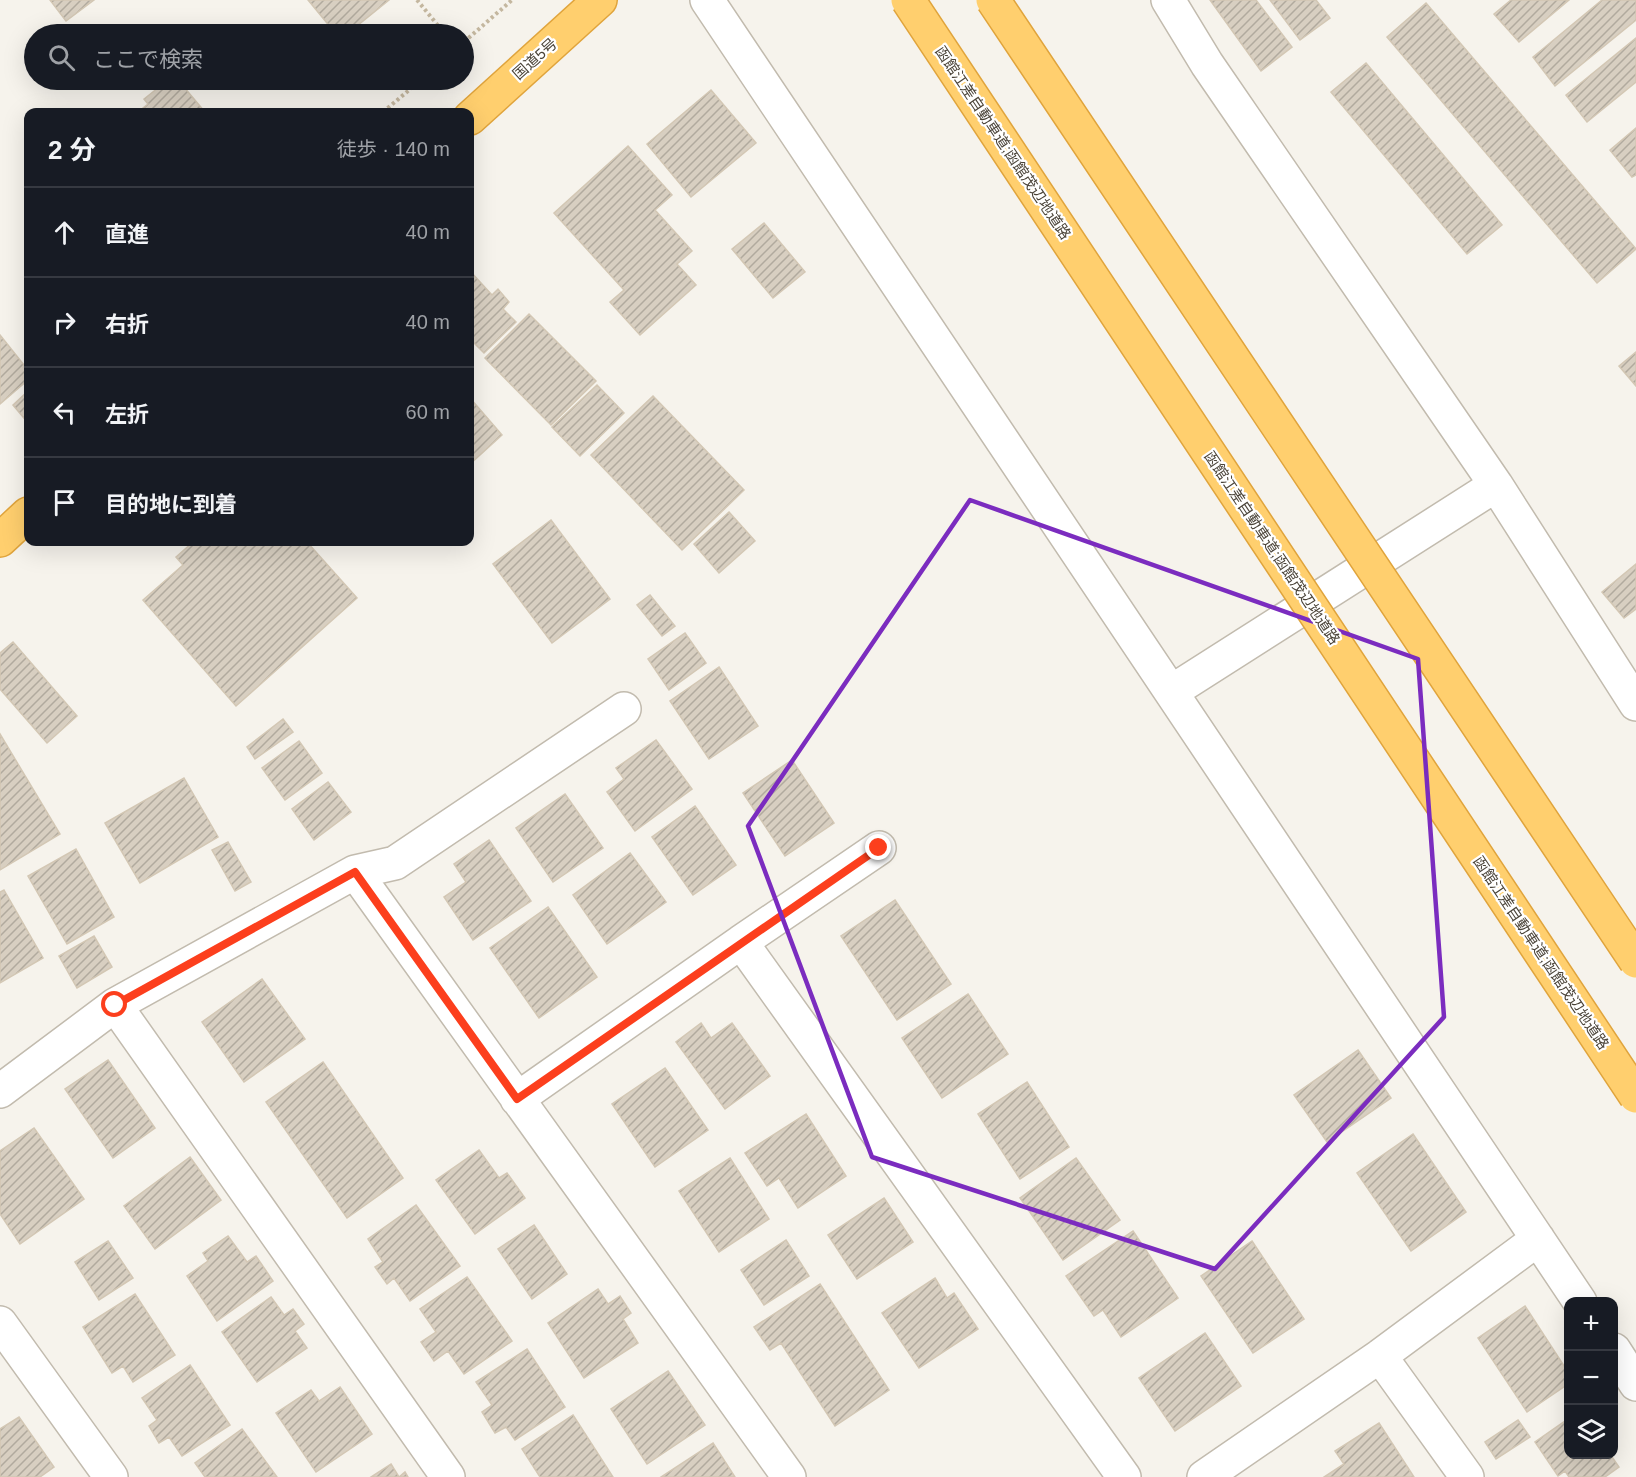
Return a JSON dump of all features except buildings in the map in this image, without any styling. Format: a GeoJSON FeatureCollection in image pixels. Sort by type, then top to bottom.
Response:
{"type":"FeatureCollection","features":[{"type":"Feature","properties":{"kind":"highway","name":"国道5号"},"geometry":{"type":"LineString","coordinates":[[474,114],[600,0]]}},
{"type":"Feature","properties":{"kind":"highway","name":"函館江差自動車道;函館茂辺地道路"},"geometry":{"type":"LineString","coordinates":[[908,0],[1636,1096]]}},
{"type":"Feature","properties":{"kind":"highway"},"geometry":{"type":"LineString","coordinates":[[993,0],[1636,961]]}},
{"type":"Feature","properties":{"kind":"highway"},"geometry":{"type":"LineString","coordinates":[[0,540],[24,518]]}},
{"type":"Feature","properties":{"kind":"street"},"geometry":{"type":"LineString","coordinates":[[707,0],[1577,1297]]}},
{"type":"Feature","properties":{"kind":"street"},"geometry":{"type":"LineString","coordinates":[[1168,0],[1207,64],[1496,485],[1636,704]]}},
{"type":"Feature","properties":{"kind":"street"},"geometry":{"type":"LineString","coordinates":[[1171,692],[1496,485]]}},
{"type":"Feature","properties":{"kind":"street"},"geometry":{"type":"LineString","coordinates":[[0,1091],[115,1005],[355,872],[395,862],[624,709]]}},
{"type":"Feature","properties":{"kind":"street"},"geometry":{"type":"LineString","coordinates":[[517,1099],[879,848]]}},
{"type":"Feature","properties":{"kind":"street"},"geometry":{"type":"LineString","coordinates":[[355,872],[789,1477]]}},
{"type":"Feature","properties":{"kind":"street"},"geometry":{"type":"LineString","coordinates":[[741,942],[1124,1477]]}},
{"type":"Feature","properties":{"kind":"street"},"geometry":{"type":"LineString","coordinates":[[115,1005],[448,1477]]}},
{"type":"Feature","properties":{"kind":"street"},"geometry":{"type":"LineString","coordinates":[[1204,1477],[1380,1356],[1538,1239]]}},
{"type":"Feature","properties":{"kind":"street"},"geometry":{"type":"LineString","coordinates":[[0,1323],[111,1477]]}},
{"type":"Feature","properties":{"kind":"street"},"geometry":{"type":"LineString","coordinates":[[1615,1351],[1636,1384]]}},
{"type":"Feature","properties":{"kind":"street"},"geometry":{"type":"LineString","coordinates":[[1380,1356],[1467,1477]]}},
{"type":"Feature","properties":{"kind":"path"},"geometry":{"type":"LineString","coordinates":[[417,0],[437,24]]}},
{"type":"Feature","properties":{"kind":"path"},"geometry":{"type":"LineString","coordinates":[[474,33],[512,0]]}},
{"type":"Feature","properties":{"kind":"path"},"geometry":{"type":"LineString","coordinates":[[388,108],[409,90]]}},
{"type":"Feature","properties":{"kind":"highlighted area"},"geometry":{"type":"Polygon","coordinates":[[[970,500],[1418,659],[1444,1017],[1215,1269],[872,1157],[748,826],[970,500]]]}},
{"type":"Feature","properties":{"kind":"route"},"geometry":{"type":"LineString","coordinates":[[115,1005],[355,872],[517,1099],[879,848]]}}]}
